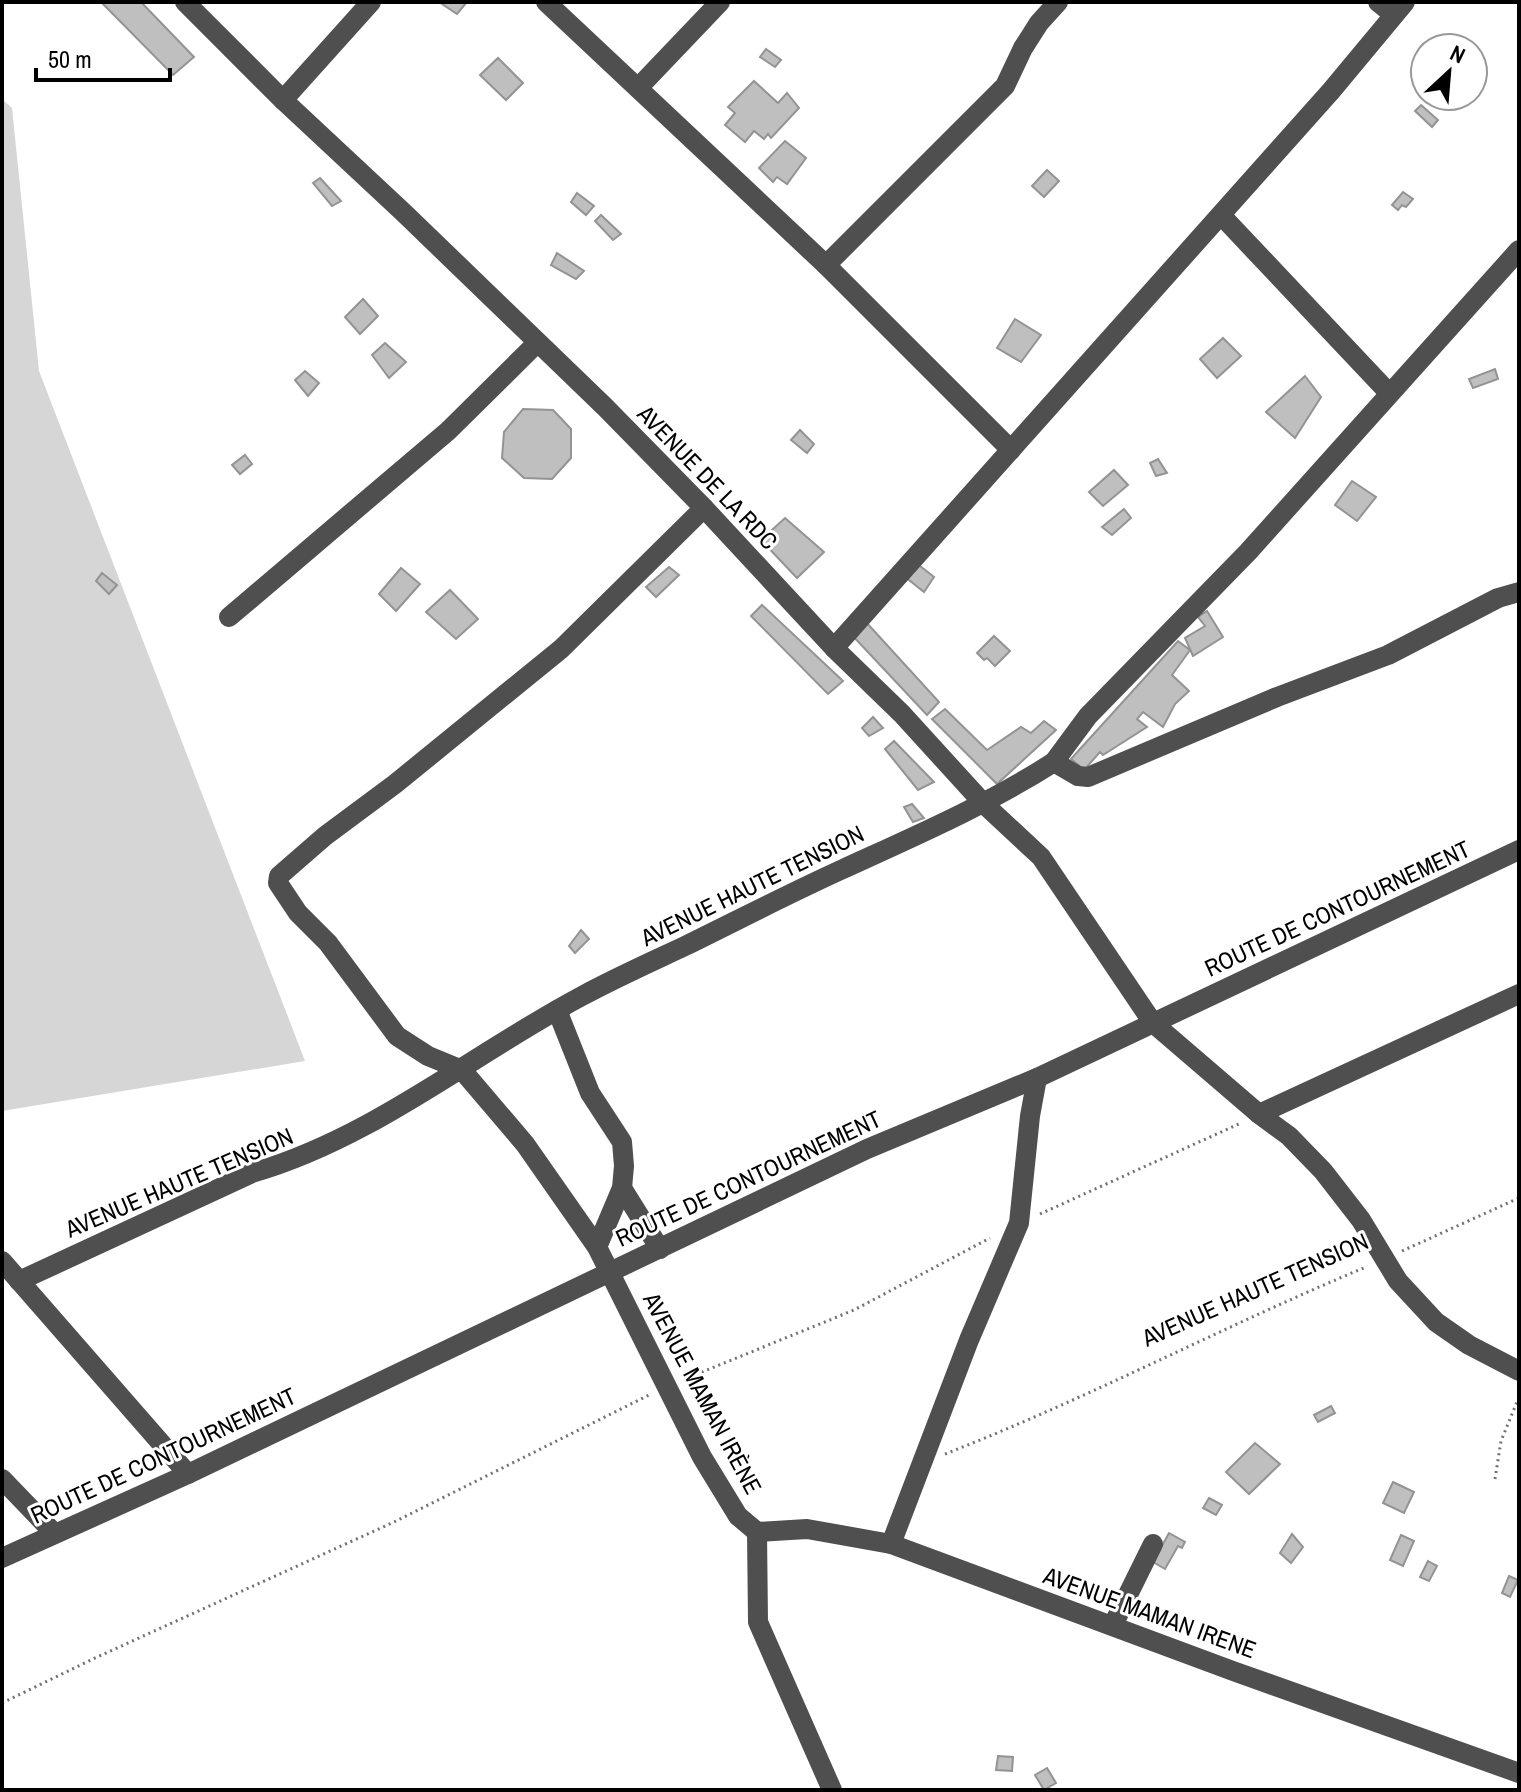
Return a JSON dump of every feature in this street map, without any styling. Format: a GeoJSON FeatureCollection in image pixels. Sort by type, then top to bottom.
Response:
{"type":"FeatureCollection","features":[{"type":"Feature","properties":{"kind":"street","name":"AVENUE DE LA RDC"},"geometry":{"type":"LineString","coordinates":[[185,2],[283,100],[605,407],[834,648],[902,714],[984,804],[1041,857],[1153,1023],[1289,1136],[1323,1171],[1361,1220],[1398,1281],[1436,1322],[1469,1345],[1519,1371]]}},
{"type":"Feature","properties":{"kind":"street"},"geometry":{"type":"LineString","coordinates":[[283,100],[371,2]]}},
{"type":"Feature","properties":{"kind":"street"},"geometry":{"type":"LineString","coordinates":[[546,2],[826,265],[1011,450]]}},
{"type":"Feature","properties":{"kind":"street"},"geometry":{"type":"LineString","coordinates":[[638,88],[720,2]]}},
{"type":"Feature","properties":{"kind":"street"},"geometry":{"type":"LineString","coordinates":[[826,265],[1005,86],[1023,48],[1039,23],[1058,2]]}},
{"type":"Feature","properties":{"kind":"street"},"geometry":{"type":"LineString","coordinates":[[834,648],[1331,91],[1392,6]]}},
{"type":"Feature","properties":{"kind":"street"},"geometry":{"type":"LineString","coordinates":[[1221,215],[1389,393]]}},
{"type":"Feature","properties":{"kind":"street"},"geometry":{"type":"LineString","coordinates":[[1519,250],[1248,552],[1088,716],[1054,762],[1078,776],[1088,777],[1277,697],[1388,655],[1498,598],[1519,592]]}},
{"type":"Feature","properties":{"kind":"street"},"geometry":{"type":"LineString","coordinates":[[229,617],[448,431],[537,343]]}},
{"type":"Feature","properties":{"kind":"street"},"geometry":{"type":"LineString","coordinates":[[462,1070],[428,1056],[397,1036],[328,943],[289,901],[278,883],[279,876],[325,836],[543,665],[704,508]]}},
{"type":"Feature","properties":{"kind":"street","name":"AVENUE HAUTE TENSION"},"geometry":{"type":"LineString","coordinates":[[19,1281],[252,1173],[292,1162],[338,1142],[557,1010],[818,880],[984,804],[1054,762]]}},
{"type":"Feature","properties":{"kind":"street","name":"ROUTE DE CONTOURNEMENT"},"geometry":{"type":"LineString","coordinates":[[2,1558],[188,1474],[867,1149],[1037,1078],[1519,850]]}},
{"type":"Feature","properties":{"kind":"street"},"geometry":{"type":"LineString","coordinates":[[1259,1114],[1519,994]]}},
{"type":"Feature","properties":{"kind":"street"},"geometry":{"type":"LineString","coordinates":[[557,1010],[590,1093],[622,1142],[622,1188],[597,1247]]}},
{"type":"Feature","properties":{"kind":"street","name":"AVENUE MAMAN IRÈNE"},"geometry":{"type":"LineString","coordinates":[[462,1070],[525,1144],[597,1247],[702,1457],[738,1516],[757,1532]]}},
{"type":"Feature","properties":{"kind":"street"},"geometry":{"type":"LineString","coordinates":[[891,1544],[969,1340],[1019,1223],[1037,1078]]}},
{"type":"Feature","properties":{"kind":"street"},"geometry":{"type":"LineString","coordinates":[[622,1188],[660,1249]]}},
{"type":"Feature","properties":{"kind":"street"},"geometry":{"type":"LineString","coordinates":[[2,1261],[188,1474]]}},
{"type":"Feature","properties":{"kind":"street"},"geometry":{"type":"LineString","coordinates":[[2,1479],[54,1533]]}},
{"type":"Feature","properties":{"kind":"street","name":"AVENUE MAMAN IRENE"},"geometry":{"type":"LineString","coordinates":[[757,1532],[807,1529],[891,1544],[1519,1773]]}},
{"type":"Feature","properties":{"kind":"street"},"geometry":{"type":"LineString","coordinates":[[757,1532],[758,1622],[832,1790]]}},
{"type":"Feature","properties":{"kind":"street"},"geometry":{"type":"LineString","coordinates":[[1113,1625],[1153,1544]]}},
{"type":"Feature","properties":{"kind":"path"},"geometry":{"type":"LineString","coordinates":[[1019,1223],[1259,1114]]}},
{"type":"Feature","properties":{"kind":"path","name":"AVENUE HAUTE TENSION"},"geometry":{"type":"LineString","coordinates":[[923,1462],[1048,1410],[1281,1302],[1519,1198]]}},
{"type":"Feature","properties":{"kind":"path"},"geometry":{"type":"LineString","coordinates":[[2,1703],[394,1522],[667,1386],[854,1310],[991,1238]]}},
{"type":"Feature","properties":{"kind":"path"},"geometry":{"type":"LineString","coordinates":[[1495,1479],[1501,1441],[1519,1397]]}},
{"type":"Feature","properties":{"kind":"shaded area"},"geometry":{"type":"Polygon","coordinates":[[[2,99],[12,108],[39,371],[305,1061],[2,1111],[2,99]]]}},
{"type":"Feature","properties":{"kind":"building"},"geometry":{"type":"Polygon","coordinates":[[[101,2],[141,2],[194,57],[173,75],[101,2]]]}},
{"type":"Feature","properties":{"kind":"building"},"geometry":{"type":"Polygon","coordinates":[[[439,2],[467,2],[457,14],[439,2]]]}},
{"type":"Feature","properties":{"kind":"building"},"geometry":{"type":"Polygon","coordinates":[[[766,49],[781,60],[775,67],[760,57],[766,49]]]}},
{"type":"Feature","properties":{"kind":"building"},"geometry":{"type":"Polygon","coordinates":[[[498,58],[523,83],[506,100],[480,75],[498,58]]]}},
{"type":"Feature","properties":{"kind":"building"},"geometry":{"type":"Polygon","coordinates":[[[754,81],[778,103],[787,93],[799,108],[771,138],[768,134],[764,139],[754,131],[745,142],[725,125],[735,113],[728,107],[754,81]]]}},
{"type":"Feature","properties":{"kind":"building"},"geometry":{"type":"Polygon","coordinates":[[[1416,112],[1429,112],[1438,120],[1432,127],[1416,112]]]}},
{"type":"Feature","properties":{"kind":"building"},"geometry":{"type":"Polygon","coordinates":[[[785,141],[806,158],[787,184],[777,177],[773,182],[759,168],[785,141]]]}},
{"type":"Feature","properties":{"kind":"building"},"geometry":{"type":"Polygon","coordinates":[[[1047,170],[1059,181],[1044,197],[1032,186],[1047,170]]]}},
{"type":"Feature","properties":{"kind":"building"},"geometry":{"type":"Polygon","coordinates":[[[320,178],[341,201],[332,206],[313,183],[320,178]]]}},
{"type":"Feature","properties":{"kind":"building"},"geometry":{"type":"Polygon","coordinates":[[[1403,192],[1413,199],[1398,210],[1392,205],[1403,192]]]}},
{"type":"Feature","properties":{"kind":"building"},"geometry":{"type":"Polygon","coordinates":[[[577,193],[594,206],[586,215],[571,202],[577,193]]]}},
{"type":"Feature","properties":{"kind":"building"},"geometry":{"type":"Polygon","coordinates":[[[601,215],[621,234],[613,240],[595,221],[601,215]]]}},
{"type":"Feature","properties":{"kind":"building"},"geometry":{"type":"Polygon","coordinates":[[[557,253],[584,271],[576,279],[551,265],[557,253]]]}},
{"type":"Feature","properties":{"kind":"building"},"geometry":{"type":"Polygon","coordinates":[[[363,299],[378,316],[360,334],[345,317],[363,299]]]}},
{"type":"Feature","properties":{"kind":"building"},"geometry":{"type":"Polygon","coordinates":[[[1015,319],[1041,335],[1021,362],[997,348],[1015,319]]]}},
{"type":"Feature","properties":{"kind":"building"},"geometry":{"type":"Polygon","coordinates":[[[1223,338],[1241,356],[1217,378],[1200,359],[1223,338]]]}},
{"type":"Feature","properties":{"kind":"building"},"geometry":{"type":"Polygon","coordinates":[[[385,343],[406,362],[389,378],[372,355],[385,343]]]}},
{"type":"Feature","properties":{"kind":"building"},"geometry":{"type":"Polygon","coordinates":[[[1495,369],[1498,379],[1473,388],[1469,379],[1495,369]]]}},
{"type":"Feature","properties":{"kind":"building"},"geometry":{"type":"Polygon","coordinates":[[[305,371],[319,383],[308,396],[295,380],[305,371]]]}},
{"type":"Feature","properties":{"kind":"building"},"geometry":{"type":"Polygon","coordinates":[[[1305,376],[1321,397],[1295,438],[1266,412],[1305,376]]]}},
{"type":"Feature","properties":{"kind":"building"},"geometry":{"type":"Polygon","coordinates":[[[523,409],[553,410],[571,429],[571,458],[552,479],[524,478],[502,458],[504,432],[523,409]]]}},
{"type":"Feature","properties":{"kind":"building"},"geometry":{"type":"Polygon","coordinates":[[[800,430],[814,444],[807,453],[791,440],[800,430]]]}},
{"type":"Feature","properties":{"kind":"building"},"geometry":{"type":"Polygon","coordinates":[[[245,455],[252,464],[240,474],[232,465],[245,455]]]}},
{"type":"Feature","properties":{"kind":"building"},"geometry":{"type":"Polygon","coordinates":[[[1158,459],[1167,473],[1156,476],[1150,463],[1158,459]]]}},
{"type":"Feature","properties":{"kind":"building"},"geometry":{"type":"Polygon","coordinates":[[[1114,470],[1128,485],[1103,506],[1089,492],[1114,470]]]}},
{"type":"Feature","properties":{"kind":"building"},"geometry":{"type":"Polygon","coordinates":[[[1352,481],[1376,497],[1357,521],[1335,505],[1352,481]]]}},
{"type":"Feature","properties":{"kind":"building"},"geometry":{"type":"Polygon","coordinates":[[[1124,509],[1131,518],[1112,535],[1102,527],[1124,509]]]}},
{"type":"Feature","properties":{"kind":"building"},"geometry":{"type":"Polygon","coordinates":[[[785,518],[824,552],[797,578],[761,540],[785,518]]]}},
{"type":"Feature","properties":{"kind":"building"},"geometry":{"type":"Polygon","coordinates":[[[915,562],[934,577],[924,592],[904,576],[915,562]]]}},
{"type":"Feature","properties":{"kind":"building"},"geometry":{"type":"Polygon","coordinates":[[[669,567],[679,575],[656,597],[646,587],[669,567]]]}},
{"type":"Feature","properties":{"kind":"building"},"geometry":{"type":"Polygon","coordinates":[[[401,568],[420,584],[396,611],[379,594],[401,568]]]}},
{"type":"Feature","properties":{"kind":"building"},"geometry":{"type":"Polygon","coordinates":[[[102,573],[117,585],[109,594],[96,581],[102,573]]]}},
{"type":"Feature","properties":{"kind":"building"},"geometry":{"type":"Polygon","coordinates":[[[450,590],[478,619],[456,639],[426,612],[450,590]]]}},
{"type":"Feature","properties":{"kind":"building"},"geometry":{"type":"Polygon","coordinates":[[[762,605],[843,681],[828,694],[751,616],[762,605]]]}},
{"type":"Feature","properties":{"kind":"building"},"geometry":{"type":"Polygon","coordinates":[[[1207,611],[1223,637],[1193,656],[1185,638],[1205,626],[1198,617],[1207,611]]]}},
{"type":"Feature","properties":{"kind":"building"},"geometry":{"type":"Polygon","coordinates":[[[865,621],[939,702],[927,715],[851,634],[865,621]]]}},
{"type":"Feature","properties":{"kind":"building"},"geometry":{"type":"Polygon","coordinates":[[[994,636],[1010,651],[995,666],[977,653],[994,636]]]}},
{"type":"Feature","properties":{"kind":"building"},"geometry":{"type":"Polygon","coordinates":[[[1178,641],[1190,650],[1172,675],[1189,691],[1175,704],[1163,727],[1143,712],[1137,719],[1147,727],[1103,755],[1100,752],[1084,770],[1071,759],[1178,641]]]}},
{"type":"Feature","properties":{"kind":"building"},"geometry":{"type":"Polygon","coordinates":[[[945,709],[987,750],[1021,727],[1031,733],[1044,721],[1056,730],[997,784],[932,719],[945,709]]]}},
{"type":"Feature","properties":{"kind":"building"},"geometry":{"type":"Polygon","coordinates":[[[873,717],[883,728],[869,736],[862,728],[873,717]]]}},
{"type":"Feature","properties":{"kind":"building"},"geometry":{"type":"Polygon","coordinates":[[[894,741],[934,782],[918,790],[885,749],[894,741]]]}},
{"type":"Feature","properties":{"kind":"building"},"geometry":{"type":"Polygon","coordinates":[[[912,804],[924,818],[913,822],[904,807],[912,804]]]}},
{"type":"Feature","properties":{"kind":"building"},"geometry":{"type":"Polygon","coordinates":[[[581,930],[589,939],[575,953],[569,946],[581,930]]]}},
{"type":"Feature","properties":{"kind":"building"},"geometry":{"type":"Polygon","coordinates":[[[1331,1406],[1335,1413],[1318,1422],[1314,1415],[1331,1406]]]}},
{"type":"Feature","properties":{"kind":"building"},"geometry":{"type":"Polygon","coordinates":[[[1255,1443],[1280,1464],[1249,1494],[1226,1472],[1255,1443]]]}},
{"type":"Feature","properties":{"kind":"building"},"geometry":{"type":"Polygon","coordinates":[[[1393,1482],[1414,1492],[1404,1513],[1383,1503],[1393,1482]]]}},
{"type":"Feature","properties":{"kind":"building"},"geometry":{"type":"Polygon","coordinates":[[[1209,1498],[1222,1505],[1216,1515],[1203,1508],[1209,1498]]]}},
{"type":"Feature","properties":{"kind":"building"},"geometry":{"type":"Polygon","coordinates":[[[1169,1533],[1185,1542],[1182,1548],[1178,1546],[1165,1569],[1153,1562],[1169,1533]]]}},
{"type":"Feature","properties":{"kind":"building"},"geometry":{"type":"Polygon","coordinates":[[[1292,1534],[1303,1547],[1291,1563],[1280,1553],[1292,1534]]]}},
{"type":"Feature","properties":{"kind":"building"},"geometry":{"type":"Polygon","coordinates":[[[1401,1535],[1414,1541],[1403,1566],[1390,1560],[1401,1535]]]}},
{"type":"Feature","properties":{"kind":"building"},"geometry":{"type":"Polygon","coordinates":[[[1428,1561],[1437,1566],[1429,1581],[1420,1577],[1428,1561]]]}},
{"type":"Feature","properties":{"kind":"building"},"geometry":{"type":"Polygon","coordinates":[[[1509,1576],[1518,1580],[1510,1597],[1502,1593],[1509,1576]]]}},
{"type":"Feature","properties":{"kind":"building"},"geometry":{"type":"Polygon","coordinates":[[[998,1756],[1013,1757],[1012,1771],[996,1770],[998,1756]]]}},
{"type":"Feature","properties":{"kind":"building"},"geometry":{"type":"Polygon","coordinates":[[[1047,1768],[1056,1783],[1044,1790],[1035,1775],[1047,1768]]]}}]}
